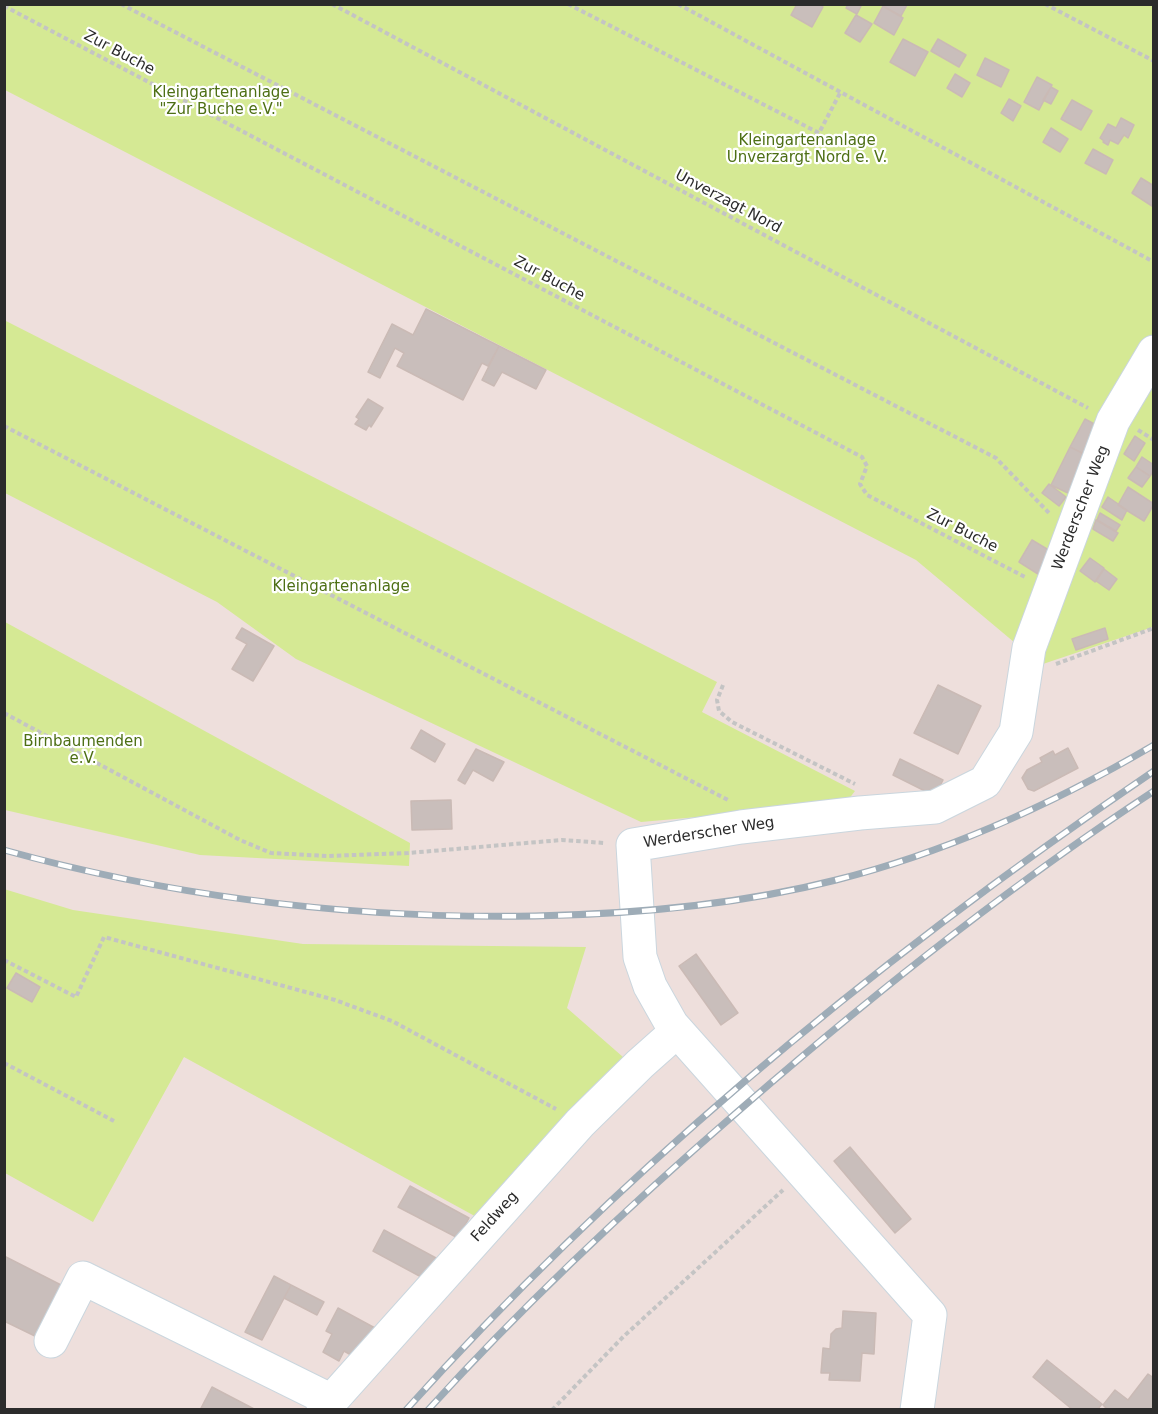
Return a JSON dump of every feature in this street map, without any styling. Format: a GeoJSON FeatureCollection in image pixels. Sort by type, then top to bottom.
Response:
{"type":"FeatureCollection","features":[{"type":"Feature","properties":{"kind":"street","name":"Werderscher Weg"},"geometry":{"type":"LineString","coordinates":[[917,1410],[930,1315],[676,1032],[650,986],[640,957],[633,845],[741,827],[935,807],[985,782],[1016,732],[1028,655],[1113,421],[1154,352]]}},
{"type":"Feature","properties":{"kind":"street","name":"Feldweg"},"geometry":{"type":"LineString","coordinates":[[327,1405],[580,1122],[676,1032]]}},
{"type":"Feature","properties":{"kind":"street"},"geometry":{"type":"LineString","coordinates":[[51,1341],[83,1278],[327,1405]]}},
{"type":"Feature","properties":{"kind":"path"},"geometry":{"type":"LineString","coordinates":[[121,4],[996,458],[1071,535]]}},
{"type":"Feature","properties":{"kind":"path","name":"Unverzagt Nord"},"geometry":{"type":"LineString","coordinates":[[332,4],[1113,421]]}},
{"type":"Feature","properties":{"kind":"path"},"geometry":{"type":"LineString","coordinates":[[568,4],[819,133],[840,93]]}},
{"type":"Feature","properties":{"kind":"path"},"geometry":{"type":"LineString","coordinates":[[678,4],[1154,262]]}},
{"type":"Feature","properties":{"kind":"path"},"geometry":{"type":"LineString","coordinates":[[1046,4],[1154,60]]}},
{"type":"Feature","properties":{"kind":"path","name":"Zur Buche"},"geometry":{"type":"LineString","coordinates":[[4,6],[862,457],[867,466],[860,484],[867,495],[1050,590]]}},
{"type":"Feature","properties":{"kind":"path"},"geometry":{"type":"LineString","coordinates":[[4,426],[737,804],[741,827]]}},
{"type":"Feature","properties":{"kind":"path"},"geometry":{"type":"LineString","coordinates":[[1028,655],[1041,670],[1154,628]]}},
{"type":"Feature","properties":{"kind":"path"},"geometry":{"type":"LineString","coordinates":[[723,685],[717,700],[719,711],[732,722],[863,788],[860,813]]}},
{"type":"Feature","properties":{"kind":"path"},"geometry":{"type":"LineString","coordinates":[[4,713],[240,840],[271,853],[327,856],[396,854],[562,840],[633,845]]}},
{"type":"Feature","properties":{"kind":"path"},"geometry":{"type":"LineString","coordinates":[[4,960],[76,997],[104,937],[335,1000],[392,1021],[580,1122]]}},
{"type":"Feature","properties":{"kind":"path"},"geometry":{"type":"LineString","coordinates":[[4,1063],[114,1121]]}},
{"type":"Feature","properties":{"kind":"path"},"geometry":{"type":"LineString","coordinates":[[552,1410],[623,1337],[803,1171]]}},
{"type":"Feature","properties":{"kind":"green space"},"geometry":{"type":"Polygon","coordinates":[[[4,5],[1153,5],[1153,627],[1043,664],[916,560],[5,90],[4,5]]]}},
{"type":"Feature","properties":{"kind":"green space","name":"Kleingartenanlage"},"geometry":{"type":"Polygon","coordinates":[[[4,320],[717,682],[702,712],[855,791],[845,804],[641,822],[296,659],[217,602],[5,493],[4,320]]]}},
{"type":"Feature","properties":{"kind":"green space","name":"Birnbaumenden e.V."},"geometry":{"type":"Polygon","coordinates":[[[5,622],[410,843],[409,866],[200,855],[5,810],[5,622]]]}},
{"type":"Feature","properties":{"kind":"green space"},"geometry":{"type":"Polygon","coordinates":[[[4,889],[73,910],[303,944],[586,947],[567,1008],[623,1057],[482,1220],[184,1057],[93,1222],[5,1173],[4,889]]]}},
{"type":"Feature","properties":{"kind":"building"},"geometry":{"type":"Polygon","coordinates":[[[797,4],[820,4],[823,7],[812,27],[791,15],[797,4]]]}},
{"type":"Feature","properties":{"kind":"building"},"geometry":{"type":"Polygon","coordinates":[[[848,4],[862,4],[857,14],[846,8],[848,4]]]}},
{"type":"Feature","properties":{"kind":"building"},"geometry":{"type":"Polygon","coordinates":[[[884,4],[907,5],[901,16],[883,6],[884,4]]]}},
{"type":"Feature","properties":{"kind":"building"},"geometry":{"type":"Polygon","coordinates":[[[883,6],[903,18],[894,35],[874,23],[883,6]]]}},
{"type":"Feature","properties":{"kind":"building"},"geometry":{"type":"Polygon","coordinates":[[[856,15],[872,24],[860,42],[845,33],[856,15]]]}},
{"type":"Feature","properties":{"kind":"building"},"geometry":{"type":"Polygon","coordinates":[[[903,39],[928,52],[915,76],[890,62],[903,39]]]}},
{"type":"Feature","properties":{"kind":"building"},"geometry":{"type":"Polygon","coordinates":[[[938,39],[966,55],[959,67],[931,51],[938,39]]]}},
{"type":"Feature","properties":{"kind":"building"},"geometry":{"type":"Polygon","coordinates":[[[985,58],[1009,70],[1001,87],[977,75],[985,58]]]}},
{"type":"Feature","properties":{"kind":"building"},"geometry":{"type":"Polygon","coordinates":[[[955,74],[970,83],[962,97],[947,88],[955,74]]]}},
{"type":"Feature","properties":{"kind":"building"},"geometry":{"type":"Polygon","coordinates":[[[1037,77],[1052,85],[1039,110],[1024,102],[1037,77]]]}},
{"type":"Feature","properties":{"kind":"building"},"geometry":{"type":"Polygon","coordinates":[[[1051,87],[1058,91],[1051,104],[1043,100],[1051,87]]]}},
{"type":"Feature","properties":{"kind":"building"},"geometry":{"type":"Polygon","coordinates":[[[1009,99],[1021,106],[1013,121],[1001,113],[1009,99]]]}},
{"type":"Feature","properties":{"kind":"building"},"geometry":{"type":"Polygon","coordinates":[[[1072,100],[1092,111],[1081,130],[1061,119],[1072,100]]]}},
{"type":"Feature","properties":{"kind":"building"},"geometry":{"type":"Polygon","coordinates":[[[1121,118],[1134,125],[1128,138],[1124,135],[1118,144],[1110,140],[1108,145],[1103,142],[1100,138],[1108,124],[1116,128],[1121,118]]]}},
{"type":"Feature","properties":{"kind":"building"},"geometry":{"type":"Polygon","coordinates":[[[1051,128],[1068,139],[1060,152],[1043,142],[1051,128]]]}},
{"type":"Feature","properties":{"kind":"building"},"geometry":{"type":"Polygon","coordinates":[[[1093,149],[1113,160],[1106,174],[1085,163],[1093,149]]]}},
{"type":"Feature","properties":{"kind":"building"},"geometry":{"type":"Polygon","coordinates":[[[1141,178],[1154,186],[1152,206],[1132,193],[1141,178]]]}},
{"type":"Feature","properties":{"kind":"building"},"geometry":{"type":"Polygon","coordinates":[[[426,309],[499,346],[488,366],[482,363],[463,400],[397,366],[404,353],[395,348],[380,378],[368,372],[392,324],[413,335],[426,309]]]}},
{"type":"Feature","properties":{"kind":"building"},"geometry":{"type":"Polygon","coordinates":[[[499,346],[546,370],[536,389],[502,372],[494,386],[482,380],[499,346]]]}},
{"type":"Feature","properties":{"kind":"building"},"geometry":{"type":"Polygon","coordinates":[[[368,399],[383,408],[371,427],[369,425],[366,430],[355,424],[359,419],[356,417],[368,399]]]}},
{"type":"Feature","properties":{"kind":"building"},"geometry":{"type":"Polygon","coordinates":[[[1085,419],[1102,428],[1088,456],[1070,447],[1085,419]]]}},
{"type":"Feature","properties":{"kind":"building"},"geometry":{"type":"Polygon","coordinates":[[[1135,436],[1145,443],[1134,461],[1124,454],[1135,436]]]}},
{"type":"Feature","properties":{"kind":"building"},"geometry":{"type":"Polygon","coordinates":[[[1070,447],[1088,456],[1068,493],[1051,485],[1070,447]]]}},
{"type":"Feature","properties":{"kind":"building"},"geometry":{"type":"Polygon","coordinates":[[[1142,457],[1154,465],[1150,476],[1136,467],[1142,457]]]}},
{"type":"Feature","properties":{"kind":"building"},"geometry":{"type":"Polygon","coordinates":[[[1136,467],[1150,476],[1142,487],[1128,478],[1136,467]]]}},
{"type":"Feature","properties":{"kind":"building"},"geometry":{"type":"Polygon","coordinates":[[[1049,484],[1066,497],[1059,506],[1042,493],[1049,484]]]}},
{"type":"Feature","properties":{"kind":"building"},"geometry":{"type":"Polygon","coordinates":[[[1128,487],[1154,504],[1144,521],[1118,505],[1128,487]]]}},
{"type":"Feature","properties":{"kind":"building"},"geometry":{"type":"Polygon","coordinates":[[[1108,497],[1127,510],[1122,520],[1102,507],[1108,497]]]}},
{"type":"Feature","properties":{"kind":"building"},"geometry":{"type":"Polygon","coordinates":[[[1100,513],[1120,525],[1116,531],[1097,520],[1100,513]]]}},
{"type":"Feature","properties":{"kind":"building"},"geometry":{"type":"Polygon","coordinates":[[[1096,520],[1118,533],[1113,541],[1093,529],[1096,520]]]}},
{"type":"Feature","properties":{"kind":"building"},"geometry":{"type":"Polygon","coordinates":[[[1032,540],[1052,552],[1038,574],[1019,562],[1032,540]]]}},
{"type":"Feature","properties":{"kind":"building"},"geometry":{"type":"Polygon","coordinates":[[[1090,558],[1104,568],[1095,582],[1080,571],[1090,558]]]}},
{"type":"Feature","properties":{"kind":"building"},"geometry":{"type":"Polygon","coordinates":[[[1104,569],[1117,579],[1109,590],[1096,581],[1104,569]]]}},
{"type":"Feature","properties":{"kind":"building"},"geometry":{"type":"Polygon","coordinates":[[[242,628],[274,646],[253,681],[232,669],[247,644],[236,638],[242,628]]]}},
{"type":"Feature","properties":{"kind":"building"},"geometry":{"type":"Polygon","coordinates":[[[1105,628],[1108,639],[1076,650],[1072,639],[1105,628]]]}},
{"type":"Feature","properties":{"kind":"building"},"geometry":{"type":"Polygon","coordinates":[[[938,685],[981,706],[958,754],[914,733],[938,685]]]}},
{"type":"Feature","properties":{"kind":"building"},"geometry":{"type":"Polygon","coordinates":[[[421,730],[445,744],[435,762],[411,748],[421,730]]]}},
{"type":"Feature","properties":{"kind":"building"},"geometry":{"type":"Polygon","coordinates":[[[1068,748],[1078,768],[1034,791],[1028,789],[1022,778],[1027,770],[1042,762],[1040,758],[1053,751],[1055,755],[1068,748]]]}},
{"type":"Feature","properties":{"kind":"building"},"geometry":{"type":"Polygon","coordinates":[[[476,749],[504,762],[493,781],[473,770],[465,784],[458,780],[476,749]]]}},
{"type":"Feature","properties":{"kind":"building"},"geometry":{"type":"Polygon","coordinates":[[[900,759],[943,780],[935,796],[893,775],[900,759]]]}},
{"type":"Feature","properties":{"kind":"building"},"geometry":{"type":"Polygon","coordinates":[[[451,800],[452,829],[412,830],[411,801],[451,800]]]}},
{"type":"Feature","properties":{"kind":"building"},"geometry":{"type":"Polygon","coordinates":[[[696,954],[738,1013],[721,1025],[679,966],[696,954]]]}},
{"type":"Feature","properties":{"kind":"building"},"geometry":{"type":"Polygon","coordinates":[[[16,973],[40,987],[32,1002],[7,988],[16,973]]]}},
{"type":"Feature","properties":{"kind":"building"},"geometry":{"type":"Polygon","coordinates":[[[850,1147],[911,1219],[895,1233],[834,1161],[850,1147]]]}},
{"type":"Feature","properties":{"kind":"building"},"geometry":{"type":"Polygon","coordinates":[[[410,1186],[469,1218],[458,1238],[398,1207],[410,1186]]]}},
{"type":"Feature","properties":{"kind":"building"},"geometry":{"type":"Polygon","coordinates":[[[384,1230],[436,1258],[425,1279],[373,1251],[384,1230]]]}},
{"type":"Feature","properties":{"kind":"building"},"geometry":{"type":"Polygon","coordinates":[[[4,1256],[65,1287],[39,1338],[4,1321],[4,1256]]]}},
{"type":"Feature","properties":{"kind":"building"},"geometry":{"type":"Polygon","coordinates":[[[274,1276],[291,1285],[262,1340],[245,1332],[274,1276]]]}},
{"type":"Feature","properties":{"kind":"building"},"geometry":{"type":"Polygon","coordinates":[[[291,1285],[324,1302],[317,1315],[284,1298],[291,1285]]]}},
{"type":"Feature","properties":{"kind":"building"},"geometry":{"type":"Polygon","coordinates":[[[338,1308],[375,1328],[358,1359],[344,1351],[339,1361],[323,1352],[332,1334],[326,1331],[338,1308]]]}},
{"type":"Feature","properties":{"kind":"building"},"geometry":{"type":"Polygon","coordinates":[[[843,1311],[876,1313],[874,1354],[862,1353],[860,1381],[829,1380],[830,1373],[821,1373],[823,1348],[830,1349],[831,1334],[836,1329],[842,1328],[843,1311]]]}},
{"type":"Feature","properties":{"kind":"building"},"geometry":{"type":"Polygon","coordinates":[[[1047,1360],[1102,1404],[1097,1410],[1073,1410],[1033,1377],[1047,1360]]]}},
{"type":"Feature","properties":{"kind":"building"},"geometry":{"type":"Polygon","coordinates":[[[1148,1374],[1154,1378],[1154,1410],[1108,1410],[1103,1405],[1115,1390],[1128,1400],[1148,1374]]]}},
{"type":"Feature","properties":{"kind":"building"},"geometry":{"type":"Polygon","coordinates":[[[212,1387],[256,1410],[200,1410],[212,1387]]]}},
{"type":"Feature","properties":{"kind":"railway"},"geometry":{"type":"LineString","coordinates":[[4,850],[69,867],[201,893],[334,909],[401,914],[535,916],[687,907],[799,889],[878,869],[919,855],[1000,824],[1039,806],[1154,745]]}},
{"type":"Feature","properties":{"kind":"railway"},"geometry":{"type":"LineString","coordinates":[[406,1410],[490,1320],[577,1233],[667,1149],[761,1068],[954,914],[1053,841],[1154,771]]}},
{"type":"Feature","properties":{"kind":"railway"},"geometry":{"type":"LineString","coordinates":[[428,1410],[503,1330],[581,1254],[661,1179],[792,1065],[943,942],[1100,827],[1154,791]]}},
{"type":"Feature","properties":{"kind":"park label","name":"Kleingartenanlage \"Zur Buche e.V.\""},"geometry":{"type":"Point","coordinates":[221,102]}},
{"type":"Feature","properties":{"kind":"park label","name":"Kleingartenanlage Unverzargt Nord e. V."},"geometry":{"type":"Point","coordinates":[807,150]}}]}
